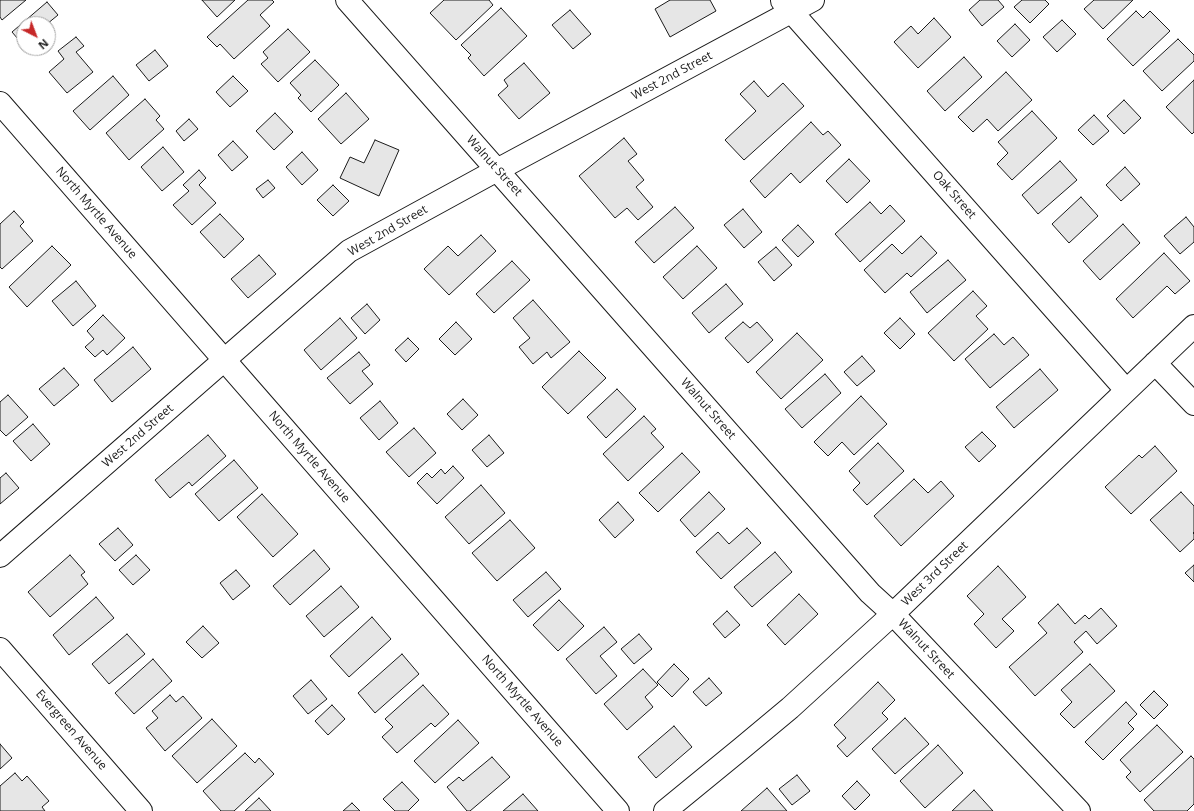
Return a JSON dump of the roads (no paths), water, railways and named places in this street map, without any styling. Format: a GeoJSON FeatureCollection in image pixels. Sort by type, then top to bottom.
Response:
{"type":"FeatureCollection","features":[{"type":"Feature","properties":{"kind":"street","name":"Walnut Street"},"geometry":{"type":"LineString","coordinates":[[347,0],[870,593],[893,614],[1079,811]]}},
{"type":"Feature","properties":{"kind":"street","name":"West 2nd Street"},"geometry":{"type":"LineString","coordinates":[[0,556],[349,251],[497,170],[786,6],[813,0]]}},
{"type":"Feature","properties":{"kind":"street","name":"Oak Street"},"geometry":{"type":"LineString","coordinates":[[786,6],[1126,390]]}},
{"type":"Feature","properties":{"kind":"street","name":"North Myrtle Avenue"},"geometry":{"type":"LineString","coordinates":[[0,103],[618,811]]}},
{"type":"Feature","properties":{"kind":"street","name":"West 3rd Street"},"geometry":{"type":"LineString","coordinates":[[665,811],[790,708],[893,614],[1194,326]]}},
{"type":"Feature","properties":{"kind":"street"},"geometry":{"type":"LineString","coordinates":[[1155,363],[1194,404]]}},
{"type":"Feature","properties":{"kind":"street","name":"Evergreen Avenue"},"geometry":{"type":"LineString","coordinates":[[0,649],[141,811]]}}]}
